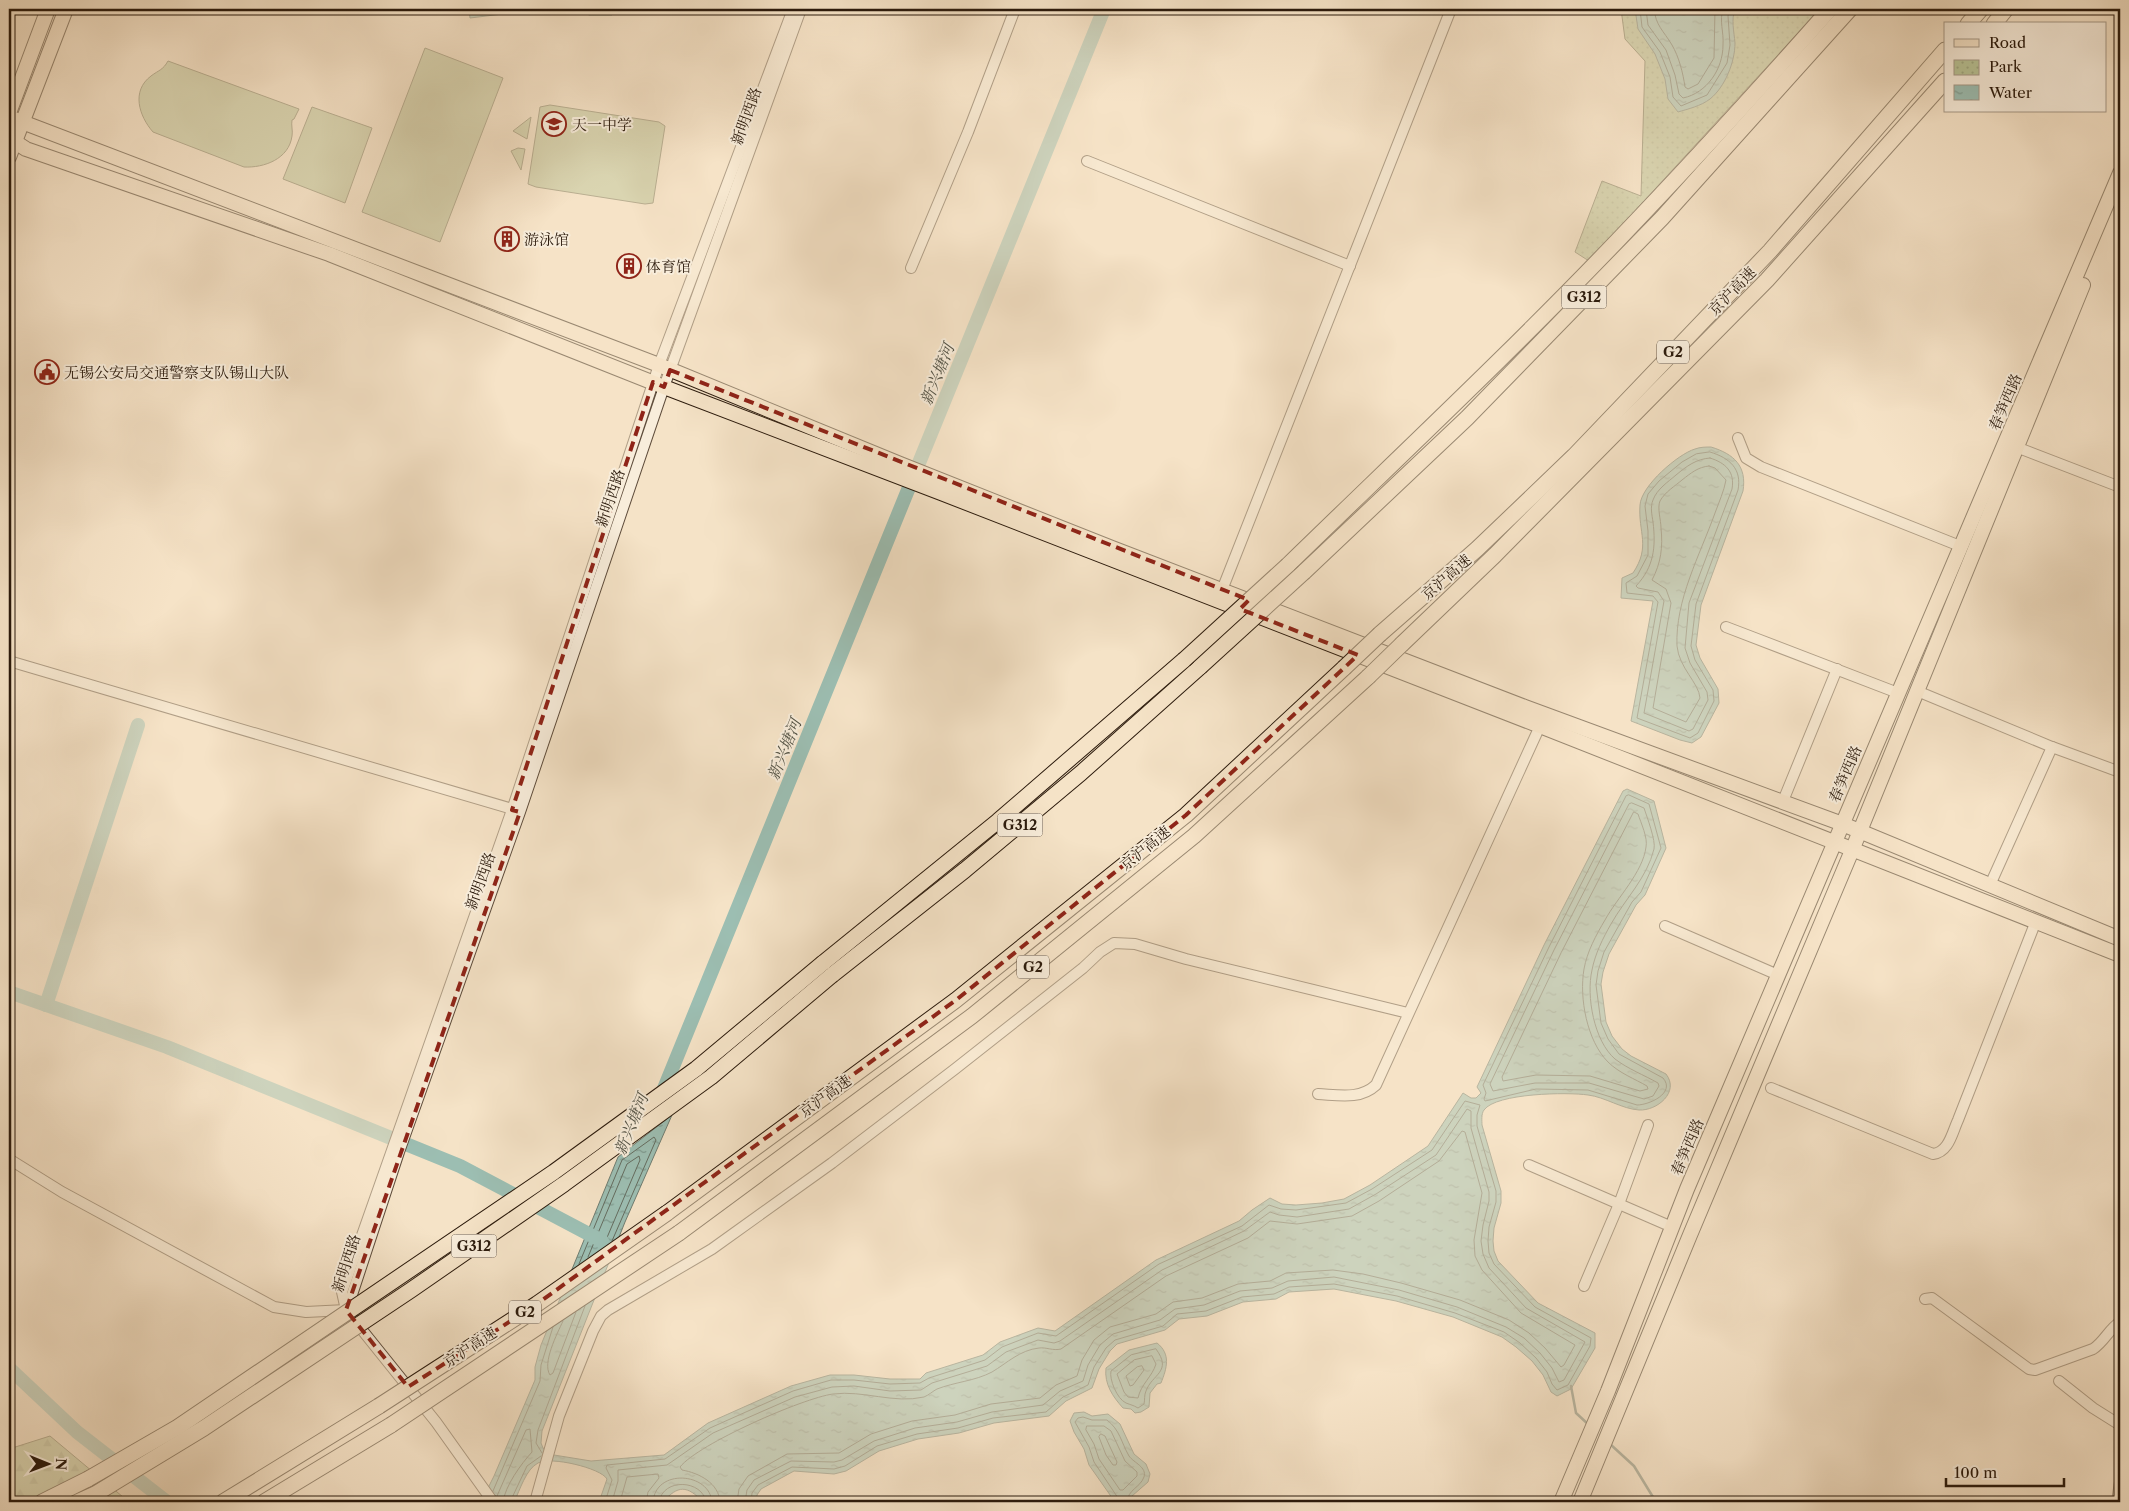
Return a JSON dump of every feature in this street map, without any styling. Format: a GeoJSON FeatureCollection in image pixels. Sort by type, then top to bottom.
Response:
{"type":"FeatureCollection","features":[{"type":"Feature","properties":{"kind":"highway","name":"G312"},"geometry":{"type":"LineString","coordinates":[[77,1502],[97,1493],[204,1428],[411,1290],[564,1184],[711,1077],[828,969],[1184,660],[1288,565],[1451,408],[1618,240],[1746,104],[1830,9]]}},
{"type":"Feature","properties":{"kind":"highway","name":"G312"},"geometry":{"type":"LineString","coordinates":[[42,1502],[88,1479],[178,1427],[554,1172],[965,870],[1081,773],[1200,667],[1467,418],[1662,218],[1850,9]]}},
{"type":"Feature","properties":{"kind":"highway"},"geometry":{"type":"LineString","coordinates":[[1970,22],[1981,9]]}},
{"type":"Feature","properties":{"kind":"highway"},"geometry":{"type":"LineString","coordinates":[[1996,22],[2006,9]]}},
{"type":"Feature","properties":{"kind":"highway","name":"京沪高速"},"geometry":{"type":"LineString","coordinates":[[223,1502],[379,1406],[537,1304],[667,1213],[956,1000],[1186,815],[1380,634],[1477,549],[1574,456],[1770,252],[1944,51]]}},
{"type":"Feature","properties":{"kind":"highway","name":"京沪高速"},"geometry":{"type":"LineString","coordinates":[[264,1502],[391,1425],[679,1233],[972,1016],[1194,836],[1368,677],[1495,555],[1767,280],[1944,82]]}},
{"type":"Feature","properties":{"kind":"main road"},"geometry":{"type":"LineString","coordinates":[[48,9],[9,115],[22,122],[664,367],[900,464],[1525,707],[1860,831],[2120,939]]}},
{"type":"Feature","properties":{"kind":"main road"},"geometry":{"type":"LineString","coordinates":[[9,157],[12,140],[22,122],[66,9]]}},
{"type":"Feature","properties":{"kind":"main road"},"geometry":{"type":"LineString","coordinates":[[12,140],[26,149],[329,254],[658,385],[950,496],[1853,848],[2120,955]]}},
{"type":"Feature","properties":{"kind":"main road","name":"春笋西路"},"geometry":{"type":"LineString","coordinates":[[1580,1502],[1917,691],[2011,445],[2120,173]]}},
{"type":"Feature","properties":{"kind":"main road","name":"春笋西路"},"geometry":{"type":"LineString","coordinates":[[1561,1502],[1588,1434],[1608,1391],[1672,1226],[1960,546],[2011,445],[2120,196]]}},
{"type":"Feature","properties":{"kind":"main road"},"geometry":{"type":"LineString","coordinates":[[1704,1150],[1722,1159]]}},
{"type":"Feature","properties":{"kind":"street","name":"新明西路"},"geometry":{"type":"LineString","coordinates":[[346,1310],[516,811],[664,367],[793,9]]}},
{"type":"Feature","properties":{"kind":"street","name":"新明西路"},"geometry":{"type":"LineString","coordinates":[[664,367],[800,9]]}},
{"type":"Feature","properties":{"kind":"street"},"geometry":{"type":"LineString","coordinates":[[911,268],[968,132],[1015,9]]}},
{"type":"Feature","properties":{"kind":"street"},"geometry":{"type":"LineString","coordinates":[[1222,590],[1451,9]]}},
{"type":"Feature","properties":{"kind":"street"},"geometry":{"type":"LineString","coordinates":[[1087,161],[1350,266]]}},
{"type":"Feature","properties":{"kind":"street"},"geometry":{"type":"LineString","coordinates":[[1738,438],[1746,458],[1762,468],[1960,546]]}},
{"type":"Feature","properties":{"kind":"street"},"geometry":{"type":"LineString","coordinates":[[2011,445],[2120,487]]}},
{"type":"Feature","properties":{"kind":"street"},"geometry":{"type":"LineString","coordinates":[[1726,627],[1898,693]]}},
{"type":"Feature","properties":{"kind":"street"},"geometry":{"type":"LineString","coordinates":[[9,661],[516,811]]}},
{"type":"Feature","properties":{"kind":"street"},"geometry":{"type":"LineString","coordinates":[[1783,802],[1837,670]]}},
{"type":"Feature","properties":{"kind":"street"},"geometry":{"type":"LineString","coordinates":[[1917,691],[2052,747],[2120,772]]}},
{"type":"Feature","properties":{"kind":"street"},"geometry":{"type":"LineString","coordinates":[[1318,1094],[1359,1096],[1376,1085],[1540,726]]}},
{"type":"Feature","properties":{"kind":"street"},"geometry":{"type":"LineString","coordinates":[[1990,885],[2052,747]]}},
{"type":"Feature","properties":{"kind":"street"},"geometry":{"type":"LineString","coordinates":[[1771,1088],[1933,1154],[1940,1153],[1946,1147],[1958,1120],[2036,921]]}},
{"type":"Feature","properties":{"kind":"street"},"geometry":{"type":"LineString","coordinates":[[1665,926],[1778,975]]}},
{"type":"Feature","properties":{"kind":"street"},"geometry":{"type":"LineString","coordinates":[[535,1502],[559,1416],[592,1331],[601,1316],[608,1310],[712,1249],[824,1169],[955,1070],[1114,942],[1135,944],[1186,959],[1408,1013]]}},
{"type":"Feature","properties":{"kind":"street"},"geometry":{"type":"LineString","coordinates":[[1584,1286],[1619,1204],[1648,1125]]}},
{"type":"Feature","properties":{"kind":"street"},"geometry":{"type":"LineString","coordinates":[[9,1159],[62,1192],[274,1307],[306,1312],[346,1310],[436,1422],[493,1502]]}},
{"type":"Feature","properties":{"kind":"street"},"geometry":{"type":"LineString","coordinates":[[1529,1165],[1672,1226]]}},
{"type":"Feature","properties":{"kind":"street"},"geometry":{"type":"LineString","coordinates":[[1925,1299],[1932,1298],[2029,1369],[2035,1370],[2093,1349],[2101,1344],[2114,1326],[2120,1322]]}},
{"type":"Feature","properties":{"kind":"street"},"geometry":{"type":"LineString","coordinates":[[2058,1381],[2093,1408],[2120,1425]]}},
{"type":"Feature","properties":{"kind":"street"},"geometry":{"type":"LineString","coordinates":[[2117,1502],[2120,1482]]}},
{"type":"Feature","properties":{"kind":"highlighted area"},"geometry":{"type":"Polygon","coordinates":[[[670,370],[1249,600],[1240,609],[1358,655],[1186,815],[956,1000],[537,1304],[408,1387],[346,1310],[520,812],[512,810],[653,382],[664,387],[670,370]]]}},
{"type":"Feature","properties":{"kind":"green space"},"geometry":{"type":"Polygon","coordinates":[[[1621,9],[1820,9],[1589,261],[1575,252],[1602,181],[1641,196],[1645,61],[1625,39],[1621,9]]]}},
{"type":"Feature","properties":{"kind":"green space"},"geometry":{"type":"Polygon","coordinates":[[[425,48],[503,78],[440,242],[362,212],[425,48]]]}},
{"type":"Feature","properties":{"kind":"green space"},"geometry":{"type":"Polygon","coordinates":[[[168,61],[299,109],[292,120],[292,136],[286,151],[267,164],[244,167],[153,132],[144,119],[139,104],[139,96],[145,82],[163,68],[168,61]]]}},
{"type":"Feature","properties":{"kind":"green space"},"geometry":{"type":"Polygon","coordinates":[[[550,105],[659,122],[665,126],[653,203],[645,204],[536,187],[528,184],[540,107],[550,105]]]}},
{"type":"Feature","properties":{"kind":"green space"},"geometry":{"type":"Polygon","coordinates":[[[312,107],[372,128],[345,203],[283,179],[312,107]]]}},
{"type":"Feature","properties":{"kind":"green space"},"geometry":{"type":"Polygon","coordinates":[[[531,117],[527,139],[513,131],[531,117]]]}},
{"type":"Feature","properties":{"kind":"green space"},"geometry":{"type":"Polygon","coordinates":[[[518,148],[525,149],[521,170],[511,151],[518,148]]]}},
{"type":"Feature","properties":{"kind":"green space"},"geometry":{"type":"Polygon","coordinates":[[[50,1436],[129,1502],[9,1502],[9,1449],[50,1436]]]}},
{"type":"Feature","properties":{"kind":"water"},"geometry":{"type":"Polygon","coordinates":[[[469,9],[523,9],[519,12],[470,18],[469,9]]]}},
{"type":"Feature","properties":{"kind":"water"},"geometry":{"type":"Polygon","coordinates":[[[579,9],[614,9],[612,15],[589,15],[579,9]]]}},
{"type":"Feature","properties":{"kind":"water"},"geometry":{"type":"Polygon","coordinates":[[[1635,9],[1735,9],[1733,21],[1735,50],[1731,66],[1725,81],[1710,99],[1678,112],[1668,99],[1665,79],[1655,54],[1638,29],[1635,9]]]}},
{"type":"Feature","properties":{"kind":"water"},"geometry":{"type":"Polygon","coordinates":[[[1711,447],[1726,453],[1737,462],[1741,468],[1744,482],[1743,491],[1701,605],[1696,645],[1700,658],[1718,689],[1719,703],[1701,737],[1692,743],[1631,721],[1653,601],[1621,598],[1622,578],[1633,573],[1641,555],[1643,547],[1640,505],[1642,497],[1653,480],[1679,457],[1697,448],[1711,447]]]}},
{"type":"Feature","properties":{"kind":"water"},"geometry":{"type":"Polygon","coordinates":[[[1627,789],[1654,801],[1666,848],[1645,895],[1636,905],[1609,954],[1601,984],[1606,1022],[1612,1036],[1622,1049],[1631,1056],[1666,1074],[1670,1081],[1668,1094],[1659,1104],[1639,1110],[1626,1108],[1588,1095],[1533,1095],[1502,1100],[1491,1104],[1484,1110],[1482,1115],[1482,1125],[1501,1191],[1501,1203],[1494,1228],[1493,1241],[1498,1261],[1538,1303],[1595,1333],[1595,1348],[1571,1389],[1557,1396],[1551,1392],[1543,1375],[1532,1361],[1516,1347],[1502,1337],[1453,1317],[1396,1301],[1334,1289],[1289,1292],[1276,1299],[1243,1302],[1207,1316],[1179,1319],[1165,1330],[1117,1344],[1110,1351],[1099,1369],[1092,1388],[1066,1401],[1049,1416],[994,1423],[959,1433],[918,1439],[879,1451],[846,1471],[834,1474],[794,1471],[761,1489],[757,1495],[756,1502],[703,1502],[692,1492],[683,1489],[673,1492],[663,1502],[599,1502],[607,1479],[603,1475],[575,1464],[544,1461],[538,1463],[530,1470],[514,1502],[481,1502],[535,1380],[535,1367],[541,1345],[618,1157],[672,1115],[625,1222],[542,1431],[541,1443],[543,1448],[554,1455],[591,1461],[664,1455],[708,1423],[791,1386],[830,1375],[920,1379],[926,1373],[983,1355],[1000,1342],[1038,1328],[1055,1331],[1156,1260],[1239,1221],[1270,1198],[1282,1204],[1322,1203],[1344,1199],[1370,1185],[1428,1146],[1463,1093],[1471,1098],[1476,1098],[1481,1093],[1477,1087],[1544,945],[1623,791],[1627,789]]]}},
{"type":"Feature","properties":{"kind":"water"},"geometry":{"type":"Polygon","coordinates":[[[1157,1343],[1166,1357],[1165,1372],[1161,1383],[1157,1384],[1150,1393],[1149,1407],[1135,1413],[1131,1409],[1123,1408],[1113,1395],[1106,1379],[1106,1368],[1129,1350],[1157,1343]]]}},
{"type":"Feature","properties":{"kind":"water"},"geometry":{"type":"Polygon","coordinates":[[[1084,1412],[1092,1416],[1108,1414],[1120,1424],[1134,1454],[1146,1464],[1150,1474],[1148,1482],[1132,1496],[1132,1502],[1115,1502],[1089,1465],[1084,1449],[1070,1421],[1074,1413],[1084,1412]]]}},
{"type":"Feature","properties":{"kind":"waterway","name":"新兴塘河"},"geometry":{"type":"LineString","coordinates":[[661,1096],[1104,9]]}},
{"type":"Feature","properties":{"kind":"waterway"},"geometry":{"type":"LineString","coordinates":[[46,1005],[138,725]]}},
{"type":"Feature","properties":{"kind":"waterway"},"geometry":{"type":"LineString","coordinates":[[9,992],[167,1047],[460,1166],[602,1241]]}},
{"type":"Feature","properties":{"kind":"waterway"},"geometry":{"type":"LineString","coordinates":[[9,1368],[77,1432],[167,1502]]}},
{"type":"Feature","properties":{"kind":"waterway"},"geometry":{"type":"LineString","coordinates":[[1571,1386],[1576,1413],[1589,1425]]}},
{"type":"Feature","properties":{"kind":"waterway"},"geometry":{"type":"LineString","coordinates":[[1610,1444],[1634,1466],[1656,1502]]}},
{"type":"Feature","properties":{"kind":"place","name":"天一中学"},"geometry":{"type":"Point","coordinates":[554,124]}},
{"type":"Feature","properties":{"kind":"place","name":"游泳馆"},"geometry":{"type":"Point","coordinates":[507,239]}},
{"type":"Feature","properties":{"kind":"place","name":"体育馆"},"geometry":{"type":"Point","coordinates":[629,266]}},
{"type":"Feature","properties":{"kind":"place","name":"无锡公安局交通警察支队锡山大队"},"geometry":{"type":"Point","coordinates":[47,372]}}]}
